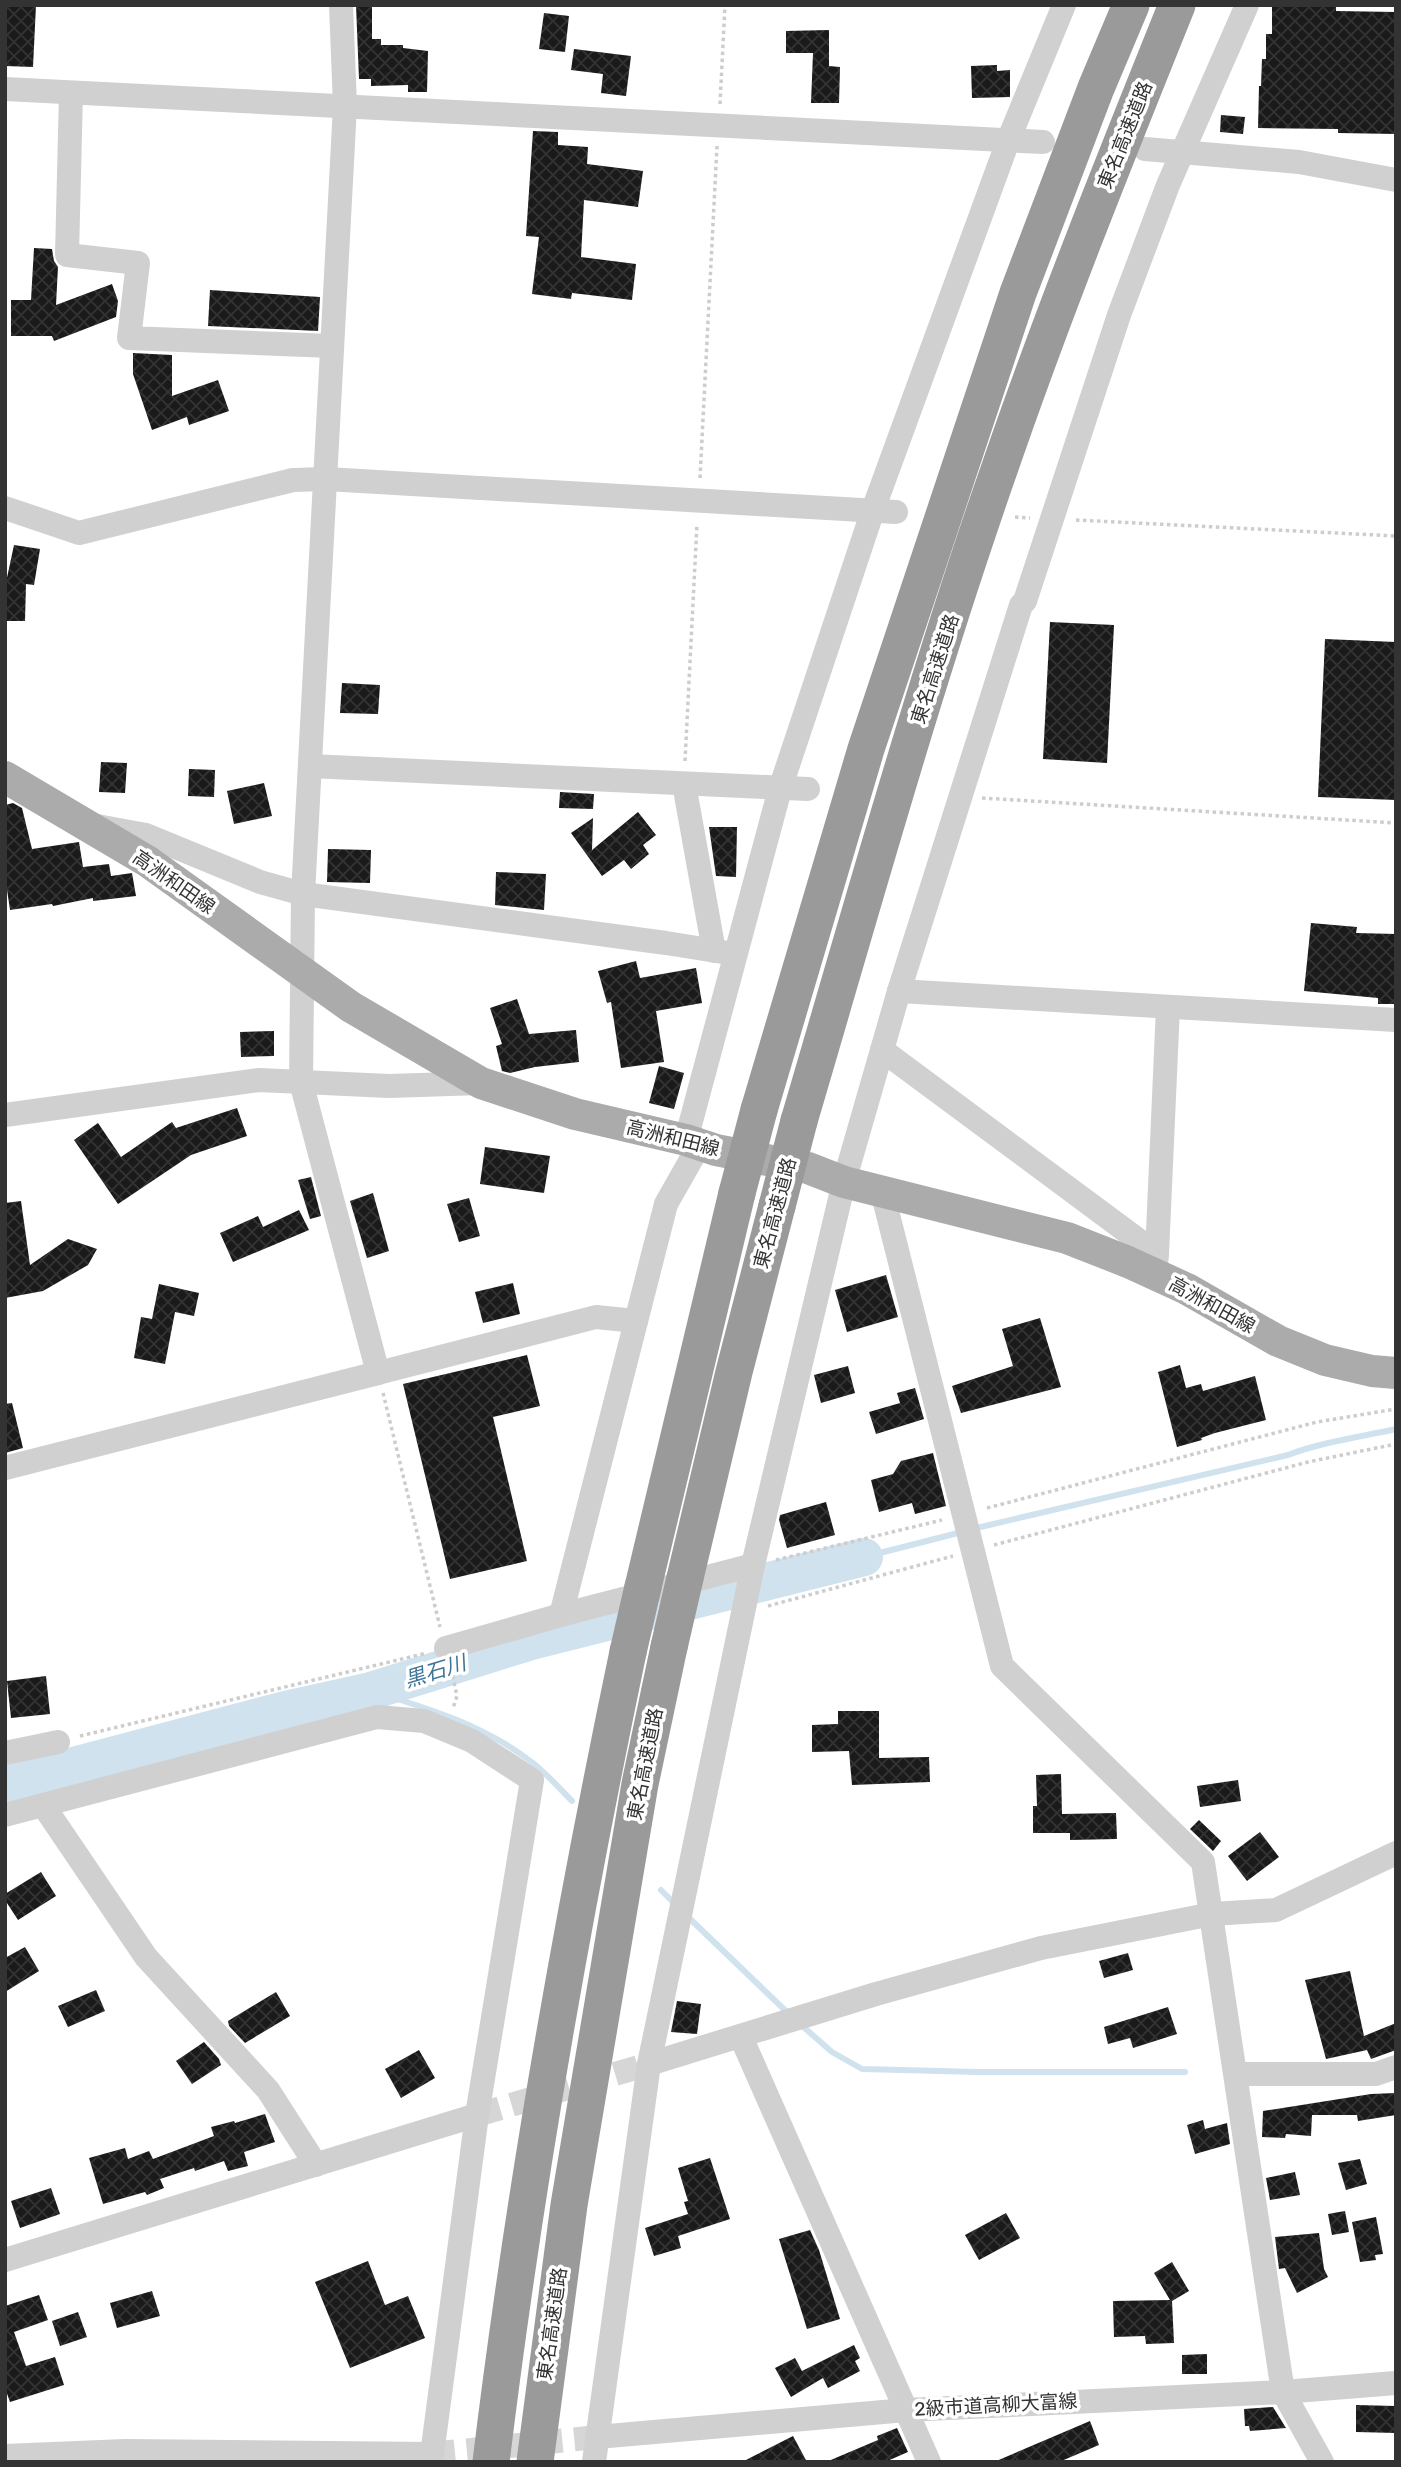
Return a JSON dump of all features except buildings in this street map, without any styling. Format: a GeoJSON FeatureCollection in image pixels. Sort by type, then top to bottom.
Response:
{"type":"FeatureCollection","features":[{"type":"Feature","properties":{"kind":"highway","name":"東名高速道路"},"geometry":{"type":"LineString","coordinates":[[491,2462],[527,2199],[602,1776],[628,1652],[759,1110],[866,748],[1018,293],[1096,88],[1131,5]]}},
{"type":"Feature","properties":{"kind":"highway","name":"東名高速道路"},"geometry":{"type":"LineString","coordinates":[[535,2462],[569,2205],[640,1784],[669,1647],[734,1372],[799,1121],[906,759],[998,471],[1086,233],[1177,5]]}},
{"type":"Feature","properties":{"kind":"main road","name":"高洲和田線"},"geometry":{"type":"LineString","coordinates":[[5,777],[147,861],[351,1007],[481,1083],[575,1114],[808,1168],[844,1182],[1067,1238],[1156,1264],[1187,1289],[1278,1341],[1325,1360],[1372,1371],[1396,1373]]}},
{"type":"Feature","properties":{"kind":"street"},"geometry":{"type":"LineString","coordinates":[[341,5],[345,106],[303,894],[301,1082],[378,1373]]}},
{"type":"Feature","properties":{"kind":"street"},"geometry":{"type":"LineString","coordinates":[[561,1615],[666,1204],[693,1142],[724,953],[780,789],[885,511],[1008,141],[1064,5]]}},
{"type":"Feature","properties":{"kind":"street"},"geometry":{"type":"LineString","coordinates":[[594,2462],[649,2064],[743,1613],[844,1182],[899,992],[1021,605],[1025,601],[1119,315],[1182,151],[1247,5]]}},
{"type":"Feature","properties":{"kind":"street"},"geometry":{"type":"LineString","coordinates":[[5,89],[1043,142]]}},
{"type":"Feature","properties":{"kind":"street"},"geometry":{"type":"LineString","coordinates":[[71,93],[67,255],[138,263],[130,338],[332,346]]}},
{"type":"Feature","properties":{"kind":"street"},"geometry":{"type":"LineString","coordinates":[[1145,149],[1299,162],[1396,180]]}},
{"type":"Feature","properties":{"kind":"street"},"geometry":{"type":"LineString","coordinates":[[5,508],[79,533],[293,480],[326,480],[885,511]]}},
{"type":"Feature","properties":{"kind":"street"},"geometry":{"type":"LineString","coordinates":[[310,766],[808,789]]}},
{"type":"Feature","properties":{"kind":"street"},"geometry":{"type":"LineString","coordinates":[[684,784],[724,953]]}},
{"type":"Feature","properties":{"kind":"street"},"geometry":{"type":"LineString","coordinates":[[86,824],[146,835],[260,882],[303,894],[724,953]]}},
{"type":"Feature","properties":{"kind":"street"},"geometry":{"type":"LineString","coordinates":[[899,992],[1396,1020]]}},
{"type":"Feature","properties":{"kind":"street"},"geometry":{"type":"LineString","coordinates":[[1156,1264],[1168,1007]]}},
{"type":"Feature","properties":{"kind":"street"},"geometry":{"type":"LineString","coordinates":[[882,1050],[1156,1264]]}},
{"type":"Feature","properties":{"kind":"street"},"geometry":{"type":"LineString","coordinates":[[5,1115],[259,1080],[389,1086],[481,1083]]}},
{"type":"Feature","properties":{"kind":"street"},"geometry":{"type":"LineString","coordinates":[[882,1191],[1002,1667],[1203,1862],[1283,2392],[1322,2462]]}},
{"type":"Feature","properties":{"kind":"street"},"geometry":{"type":"LineString","coordinates":[[5,1468],[596,1317],[636,1321]]}},
{"type":"Feature","properties":{"kind":"street"},"geometry":{"type":"LineString","coordinates":[[446,1648],[561,1615],[753,1569]]}},
{"type":"Feature","properties":{"kind":"street"},"geometry":{"type":"LineString","coordinates":[[5,1815],[377,1717],[424,1721],[472,1741],[532,1780],[477,2115],[431,2458],[125,2451],[5,2456]]}},
{"type":"Feature","properties":{"kind":"street"},"geometry":{"type":"LineString","coordinates":[[5,1753],[58,1742]]}},
{"type":"Feature","properties":{"kind":"street"},"geometry":{"type":"LineString","coordinates":[[43,1805],[146,1957],[268,2090],[316,2165]]}},
{"type":"Feature","properties":{"kind":"street"},"geometry":{"type":"LineString","coordinates":[[649,2064],[827,2008],[1041,1948],[1212,1914],[1276,1910],[1396,1853]]}},
{"type":"Feature","properties":{"kind":"street"},"geometry":{"type":"LineString","coordinates":[[741,2037],[929,2462]]}},
{"type":"Feature","properties":{"kind":"street"},"geometry":{"type":"LineString","coordinates":[[1236,2074],[1376,2074],[1396,2067]]}},
{"type":"Feature","properties":{"kind":"street"},"geometry":{"type":"LineString","coordinates":[[5,2260],[477,2115]]}},
{"type":"Feature","properties":{"kind":"street","name":"2級市道高柳大富線"},"geometry":{"type":"LineString","coordinates":[[597,2437],[906,2410],[1283,2392],[1396,2383]]}},
{"type":"Feature","properties":{"kind":"path"},"geometry":{"type":"LineString","coordinates":[[684,784],[725,5]]}},
{"type":"Feature","properties":{"kind":"path"},"geometry":{"type":"LineString","coordinates":[[1015,517],[1396,536]]}},
{"type":"Feature","properties":{"kind":"path"},"geometry":{"type":"LineString","coordinates":[[961,797],[1396,823]]}},
{"type":"Feature","properties":{"kind":"path"},"geometry":{"type":"LineString","coordinates":[[378,1373],[457,1696],[446,1730]]}},
{"type":"Feature","properties":{"kind":"path"},"geometry":{"type":"LineString","coordinates":[[753,1569],[1317,1422],[1396,1409]]}},
{"type":"Feature","properties":{"kind":"path"},"geometry":{"type":"LineString","coordinates":[[743,1613],[1308,1462],[1396,1444]]}},
{"type":"Feature","properties":{"kind":"path"},"geometry":{"type":"LineString","coordinates":[[58,1742],[446,1648]]}},
{"type":"Feature","properties":{"kind":"waterway"},"geometry":{"type":"LineString","coordinates":[[972,1529],[1396,1429]]}},
{"type":"Feature","properties":{"kind":"waterway"},"geometry":{"type":"LineString","coordinates":[[864,1557],[962,1532]]}},
{"type":"Feature","properties":{"kind":"waterway","name":"黒石川"},"geometry":{"type":"LineString","coordinates":[[5,1784],[285,1710],[371,1691],[531,1641],[864,1557]]}},
{"type":"Feature","properties":{"kind":"waterway"},"geometry":{"type":"LineString","coordinates":[[371,1691],[435,1711],[476,1728],[533,1763],[572,1801]]}},
{"type":"Feature","properties":{"kind":"waterway"},"geometry":{"type":"LineString","coordinates":[[661,1890],[676,1905]]}},
{"type":"Feature","properties":{"kind":"waterway"},"geometry":{"type":"LineString","coordinates":[[686,1915],[789,2014]]}},
{"type":"Feature","properties":{"kind":"waterway"},"geometry":{"type":"LineString","coordinates":[[800,2024],[832,2052],[862,2069],[1185,2072]]}},
{"type":"Feature","properties":{"kind":"tunnel"},"geometry":{"type":"LineString","coordinates":[[477,2115],[649,2064]]}},
{"type":"Feature","properties":{"kind":"tunnel"},"geometry":{"type":"LineString","coordinates":[[431,2454],[597,2437]]}}]}
